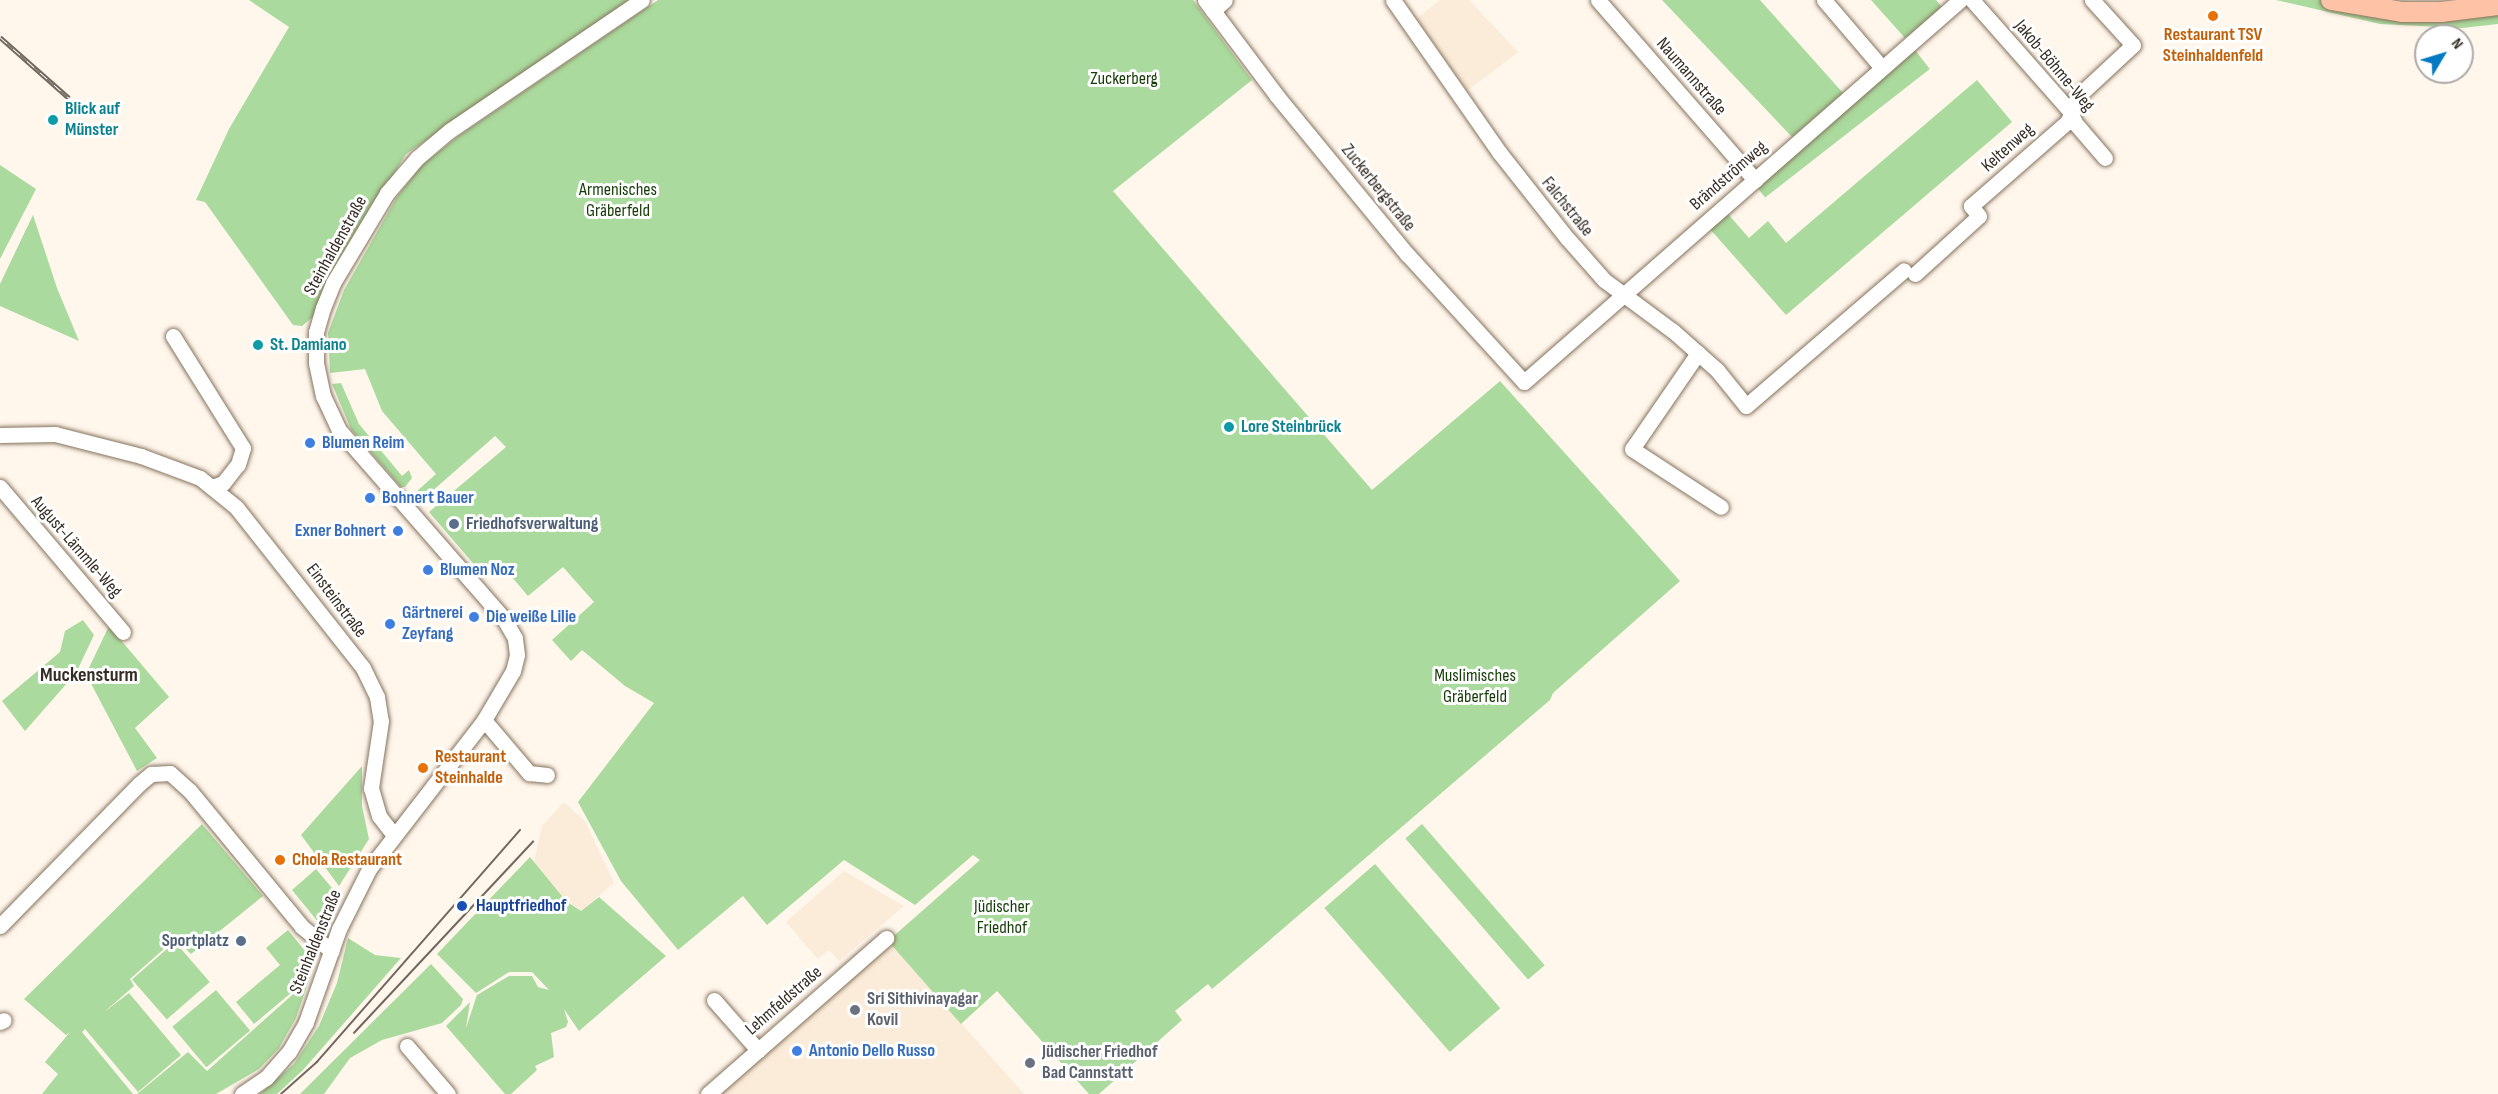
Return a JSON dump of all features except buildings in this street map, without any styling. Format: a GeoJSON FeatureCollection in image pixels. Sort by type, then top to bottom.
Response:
{"type":"FeatureCollection","features":[{"type":"Feature","properties":{"kind":"main road"},"geometry":{"type":"LineString","coordinates":[[2331,0],[2403,12],[2441,12],[2498,5]]}},
{"type":"Feature","properties":{"kind":"main road"},"geometry":{"type":"LineString","coordinates":[[2392,0],[2494,0]]}},
{"type":"Feature","properties":{"kind":"street","name":"Steinhaldenstraße"},"geometry":{"type":"LineString","coordinates":[[242,1094],[266,1078],[289,1052],[306,1022],[332,951],[369,868],[393,834],[484,720],[513,671],[516,638],[504,619],[339,430],[318,379],[316,332],[333,283],[387,193],[417,158],[449,131],[642,0]]}},
{"type":"Feature","properties":{"kind":"street","name":"Zuckerbergstraße"},"geometry":{"type":"LineString","coordinates":[[1225,0],[1209,5],[1407,254],[1524,382]]}},
{"type":"Feature","properties":{"kind":"street","name":"Falchstraße"},"geometry":{"type":"LineString","coordinates":[[1393,0],[1545,213],[1604,280],[1698,353],[1746,406]]}},
{"type":"Feature","properties":{"kind":"street","name":"Naumannstraße"},"geometry":{"type":"LineString","coordinates":[[1598,0],[1755,180]]}},
{"type":"Feature","properties":{"kind":"street"},"geometry":{"type":"LineString","coordinates":[[1824,0],[1882,68]]}},
{"type":"Feature","properties":{"kind":"street","name":"Brändströmweg"},"geometry":{"type":"LineString","coordinates":[[1524,382],[1960,0]]}},
{"type":"Feature","properties":{"kind":"street","name":"Jakob-Böhme-Weg"},"geometry":{"type":"LineString","coordinates":[[1972,0],[2070,111],[2075,123],[2105,158]]}},
{"type":"Feature","properties":{"kind":"street","name":"Keltenweg"},"geometry":{"type":"LineString","coordinates":[[1746,406],[1979,216],[1971,206],[2068,121],[2077,98],[2133,45],[2091,0]]}},
{"type":"Feature","properties":{"kind":"street"},"geometry":{"type":"LineString","coordinates":[[172,336],[243,448],[238,464],[223,483],[212,488]]}},
{"type":"Feature","properties":{"kind":"street"},"geometry":{"type":"LineString","coordinates":[[1698,353],[1632,449],[1721,507]]}},
{"type":"Feature","properties":{"kind":"street","name":"Einsteinstraße"},"geometry":{"type":"LineString","coordinates":[[0,435],[55,434],[107,446],[178,470],[212,488],[254,529],[363,668],[377,697],[381,721],[371,788],[379,816],[393,834]]}},
{"type":"Feature","properties":{"kind":"street","name":"August-Lämmle-Weg"},"geometry":{"type":"LineString","coordinates":[[0,487],[123,632]]}},
{"type":"Feature","properties":{"kind":"street"},"geometry":{"type":"LineString","coordinates":[[484,720],[529,773],[547,775]]}},
{"type":"Feature","properties":{"kind":"street"},"geometry":{"type":"LineString","coordinates":[[0,926],[139,784],[151,774],[170,773],[190,791],[302,927],[332,951]]}},
{"type":"Feature","properties":{"kind":"street","name":"Lehmfeldstraße"},"geometry":{"type":"LineString","coordinates":[[708,1094],[886,938]]}},
{"type":"Feature","properties":{"kind":"street"},"geometry":{"type":"LineString","coordinates":[[714,1000],[758,1050]]}},
{"type":"Feature","properties":{"kind":"street"},"geometry":{"type":"LineString","coordinates":[[406,1046],[448,1094]]}},
{"type":"Feature","properties":{"kind":"shaded area"},"geometry":{"type":"Polygon","coordinates":[[[1440,0],[1469,0],[1518,52],[1467,91],[1416,19],[1440,0]]]}},
{"type":"Feature","properties":{"kind":"shaded area"},"geometry":{"type":"Polygon","coordinates":[[[564,802],[585,821],[614,883],[581,911],[556,891],[534,862],[542,826],[564,802]]]}},
{"type":"Feature","properties":{"kind":"shaded area"},"geometry":{"type":"Polygon","coordinates":[[[844,871],[904,906],[839,961],[829,950],[818,959],[786,922],[844,871]]]}},
{"type":"Feature","properties":{"kind":"shaded area"},"geometry":{"type":"Polygon","coordinates":[[[888,941],[1024,1094],[718,1094],[888,941]]]}},
{"type":"Feature","properties":{"kind":"green space"},"geometry":{"type":"Polygon","coordinates":[[[249,0],[631,0],[406,154],[335,269],[314,316],[302,326],[293,325],[205,202],[196,200],[229,129],[289,27],[249,0]]]}},
{"type":"Feature","properties":{"kind":"green space"},"geometry":{"type":"Polygon","coordinates":[[[658,0],[1193,0],[1252,80],[1113,191],[1372,490],[1500,381],[1680,581],[1553,693],[1550,700],[1250,957],[1212,989],[1208,984],[1175,1011],[1182,1020],[1099,1094],[1089,1094],[997,991],[961,1024],[888,941],[980,860],[973,855],[915,905],[844,860],[767,925],[743,896],[678,950],[621,881],[578,802],[654,703],[625,686],[582,650],[571,661],[552,640],[594,602],[563,567],[528,596],[500,563],[484,576],[429,512],[506,447],[495,436],[422,500],[415,493],[436,474],[382,411],[365,369],[330,373],[328,333],[344,290],[397,197],[421,166],[460,135],[658,0]]]}},
{"type":"Feature","properties":{"kind":"green space"},"geometry":{"type":"Polygon","coordinates":[[[1662,0],[1760,0],[1843,93],[1792,137],[1662,0]]]}},
{"type":"Feature","properties":{"kind":"green space"},"geometry":{"type":"Polygon","coordinates":[[[1871,0],[1936,0],[1942,7],[1905,38],[1871,0]]]}},
{"type":"Feature","properties":{"kind":"green space"},"geometry":{"type":"Polygon","coordinates":[[[2276,0],[2321,0],[2355,9],[2498,9],[2498,24],[2474,27],[2474,24],[2380,24],[2276,0]]]}},
{"type":"Feature","properties":{"kind":"green space"},"geometry":{"type":"Polygon","coordinates":[[[1915,50],[1930,69],[1765,198],[1750,179],[1915,50]]]}},
{"type":"Feature","properties":{"kind":"green space"},"geometry":{"type":"Polygon","coordinates":[[[1977,80],[2012,122],[1786,315],[1710,229],[1728,214],[1749,238],[1768,221],[1786,243],[1977,80]]]}},
{"type":"Feature","properties":{"kind":"green space"},"geometry":{"type":"Polygon","coordinates":[[[0,165],[36,189],[0,259],[0,165]]]}},
{"type":"Feature","properties":{"kind":"green space"},"geometry":{"type":"Polygon","coordinates":[[[33,215],[57,288],[79,341],[0,306],[0,284],[33,215]]]}},
{"type":"Feature","properties":{"kind":"green space"},"geometry":{"type":"Polygon","coordinates":[[[341,383],[359,424],[402,476],[409,470],[412,478],[405,487],[401,487],[351,429],[332,384],[341,383]]]}},
{"type":"Feature","properties":{"kind":"green space"},"geometry":{"type":"Polygon","coordinates":[[[83,620],[94,635],[76,673],[25,731],[2,701],[60,652],[65,631],[83,620]]]}},
{"type":"Feature","properties":{"kind":"green space"},"geometry":{"type":"Polygon","coordinates":[[[109,626],[169,697],[135,728],[157,758],[137,771],[86,674],[109,626]]]}},
{"type":"Feature","properties":{"kind":"green space"},"geometry":{"type":"Polygon","coordinates":[[[362,766],[362,806],[369,839],[339,886],[301,835],[362,766]]]}},
{"type":"Feature","properties":{"kind":"green space"},"geometry":{"type":"Polygon","coordinates":[[[202,824],[263,896],[191,954],[175,939],[130,979],[134,986],[103,1013],[129,993],[181,1055],[138,1092],[85,1029],[82,1032],[77,1026],[133,1094],[42,1094],[58,1074],[45,1062],[70,1032],[66,1035],[24,999],[202,824]]]}},
{"type":"Feature","properties":{"kind":"green space"},"geometry":{"type":"Polygon","coordinates":[[[1422,824],[1545,965],[1528,980],[1405,838],[1422,824]]]}},
{"type":"Feature","properties":{"kind":"green space"},"geometry":{"type":"Polygon","coordinates":[[[530,857],[566,901],[581,911],[599,897],[666,956],[579,1031],[564,1009],[568,1022],[566,1027],[551,1033],[554,1057],[535,1066],[537,1070],[511,1094],[505,1094],[446,1026],[470,1002],[466,1028],[477,995],[509,976],[532,976],[538,987],[549,990],[532,972],[509,972],[476,993],[437,954],[530,857]]]}},
{"type":"Feature","properties":{"kind":"green space"},"geometry":{"type":"Polygon","coordinates":[[[1375,864],[1500,1008],[1450,1052],[1324,908],[1375,864]]]}},
{"type":"Feature","properties":{"kind":"green space"},"geometry":{"type":"Polygon","coordinates":[[[316,869],[332,888],[319,923],[292,890],[316,869]]]}},
{"type":"Feature","properties":{"kind":"green space"},"geometry":{"type":"Polygon","coordinates":[[[288,930],[315,963],[296,1018],[279,1048],[259,1069],[216,1094],[137,1094],[188,1052],[207,1071],[300,988],[296,983],[298,987],[254,1024],[236,1002],[280,965],[266,948],[288,930]]]}},
{"type":"Feature","properties":{"kind":"green space"},"geometry":{"type":"Polygon","coordinates":[[[348,938],[375,955],[401,958],[303,1070],[277,1094],[260,1094],[294,1064],[319,1026],[337,983],[348,938]]]}},
{"type":"Feature","properties":{"kind":"green space"},"geometry":{"type":"Polygon","coordinates":[[[175,942],[210,982],[167,1019],[132,979],[175,942]]]}},
{"type":"Feature","properties":{"kind":"green space"},"geometry":{"type":"Polygon","coordinates":[[[431,964],[463,999],[461,1005],[442,1023],[382,1040],[350,1058],[324,1094],[300,1094],[431,964]]]}},
{"type":"Feature","properties":{"kind":"green space"},"geometry":{"type":"Polygon","coordinates":[[[216,990],[250,1031],[206,1067],[172,1027],[216,990]]]}},
{"type":"Feature","properties":{"kind":"tram line"},"geometry":{"type":"LineString","coordinates":[[281,1094],[317,1062],[520,830]]}},
{"type":"Feature","properties":{"kind":"tram line"},"geometry":{"type":"LineString","coordinates":[[354,1033],[533,842]]}},
{"type":"Feature","properties":{"kind":"railway"},"geometry":{"type":"LineString","coordinates":[[0,37],[69,98]]}},
{"type":"Feature","properties":{"kind":"place","name":"Restaurant TSV Steinhaldenfeld"},"geometry":{"type":"Point","coordinates":[2213,16]}},
{"type":"Feature","properties":{"kind":"place","name":"Blick auf Münster"},"geometry":{"type":"Point","coordinates":[53,120]}},
{"type":"Feature","properties":{"kind":"place","name":"St. Damiano"},"geometry":{"type":"Point","coordinates":[258,345]}},
{"type":"Feature","properties":{"kind":"place","name":"Lore Steinbrück"},"geometry":{"type":"Point","coordinates":[1229,427]}},
{"type":"Feature","properties":{"kind":"place","name":"Blumen Reim"},"geometry":{"type":"Point","coordinates":[310,443]}},
{"type":"Feature","properties":{"kind":"place","name":"Bohnert Bauer"},"geometry":{"type":"Point","coordinates":[370,498]}},
{"type":"Feature","properties":{"kind":"place","name":"Friedhofsverwaltung"},"geometry":{"type":"Point","coordinates":[454,524]}},
{"type":"Feature","properties":{"kind":"place","name":"Exner Bohnert"},"geometry":{"type":"Point","coordinates":[398,531]}},
{"type":"Feature","properties":{"kind":"place","name":"Blumen Noz"},"geometry":{"type":"Point","coordinates":[428,570]}},
{"type":"Feature","properties":{"kind":"place","name":"Die weiße Lilie"},"geometry":{"type":"Point","coordinates":[474,617]}},
{"type":"Feature","properties":{"kind":"place","name":"Gärtnerei Zeyfang"},"geometry":{"type":"Point","coordinates":[390,624]}},
{"type":"Feature","properties":{"kind":"place","name":"Restaurant Steinhalde"},"geometry":{"type":"Point","coordinates":[423,768]}},
{"type":"Feature","properties":{"kind":"place","name":"Chola Restaurant"},"geometry":{"type":"Point","coordinates":[280,860]}},
{"type":"Feature","properties":{"kind":"place","name":"Hauptfriedhof"},"geometry":{"type":"Point","coordinates":[462,906]}},
{"type":"Feature","properties":{"kind":"place","name":"Sportplatz"},"geometry":{"type":"Point","coordinates":[241,941]}},
{"type":"Feature","properties":{"kind":"place","name":"Sri Sithivinayagar Kovil"},"geometry":{"type":"Point","coordinates":[855,1010]}},
{"type":"Feature","properties":{"kind":"place","name":"Antonio Dello Russo"},"geometry":{"type":"Point","coordinates":[797,1051]}},
{"type":"Feature","properties":{"kind":"place","name":"Jüdischer Friedhof Bad Cannstatt"},"geometry":{"type":"Point","coordinates":[1030,1063]}},
{"type":"Feature","properties":{"kind":"district","name":"Muckensturm"},"geometry":{"type":"Point","coordinates":[89,675]}},
{"type":"Feature","properties":{"kind":"park label","name":"Zuckerberg"},"geometry":{"type":"Point","coordinates":[1124,79]}},
{"type":"Feature","properties":{"kind":"park label","name":"Armenisches Gräberfeld"},"geometry":{"type":"Point","coordinates":[618,201]}},
{"type":"Feature","properties":{"kind":"park label","name":"Muslimisches Gräberfeld"},"geometry":{"type":"Point","coordinates":[1475,687]}},
{"type":"Feature","properties":{"kind":"park label","name":"Jüdischer Friedhof"},"geometry":{"type":"Point","coordinates":[1002,918]}}]}
